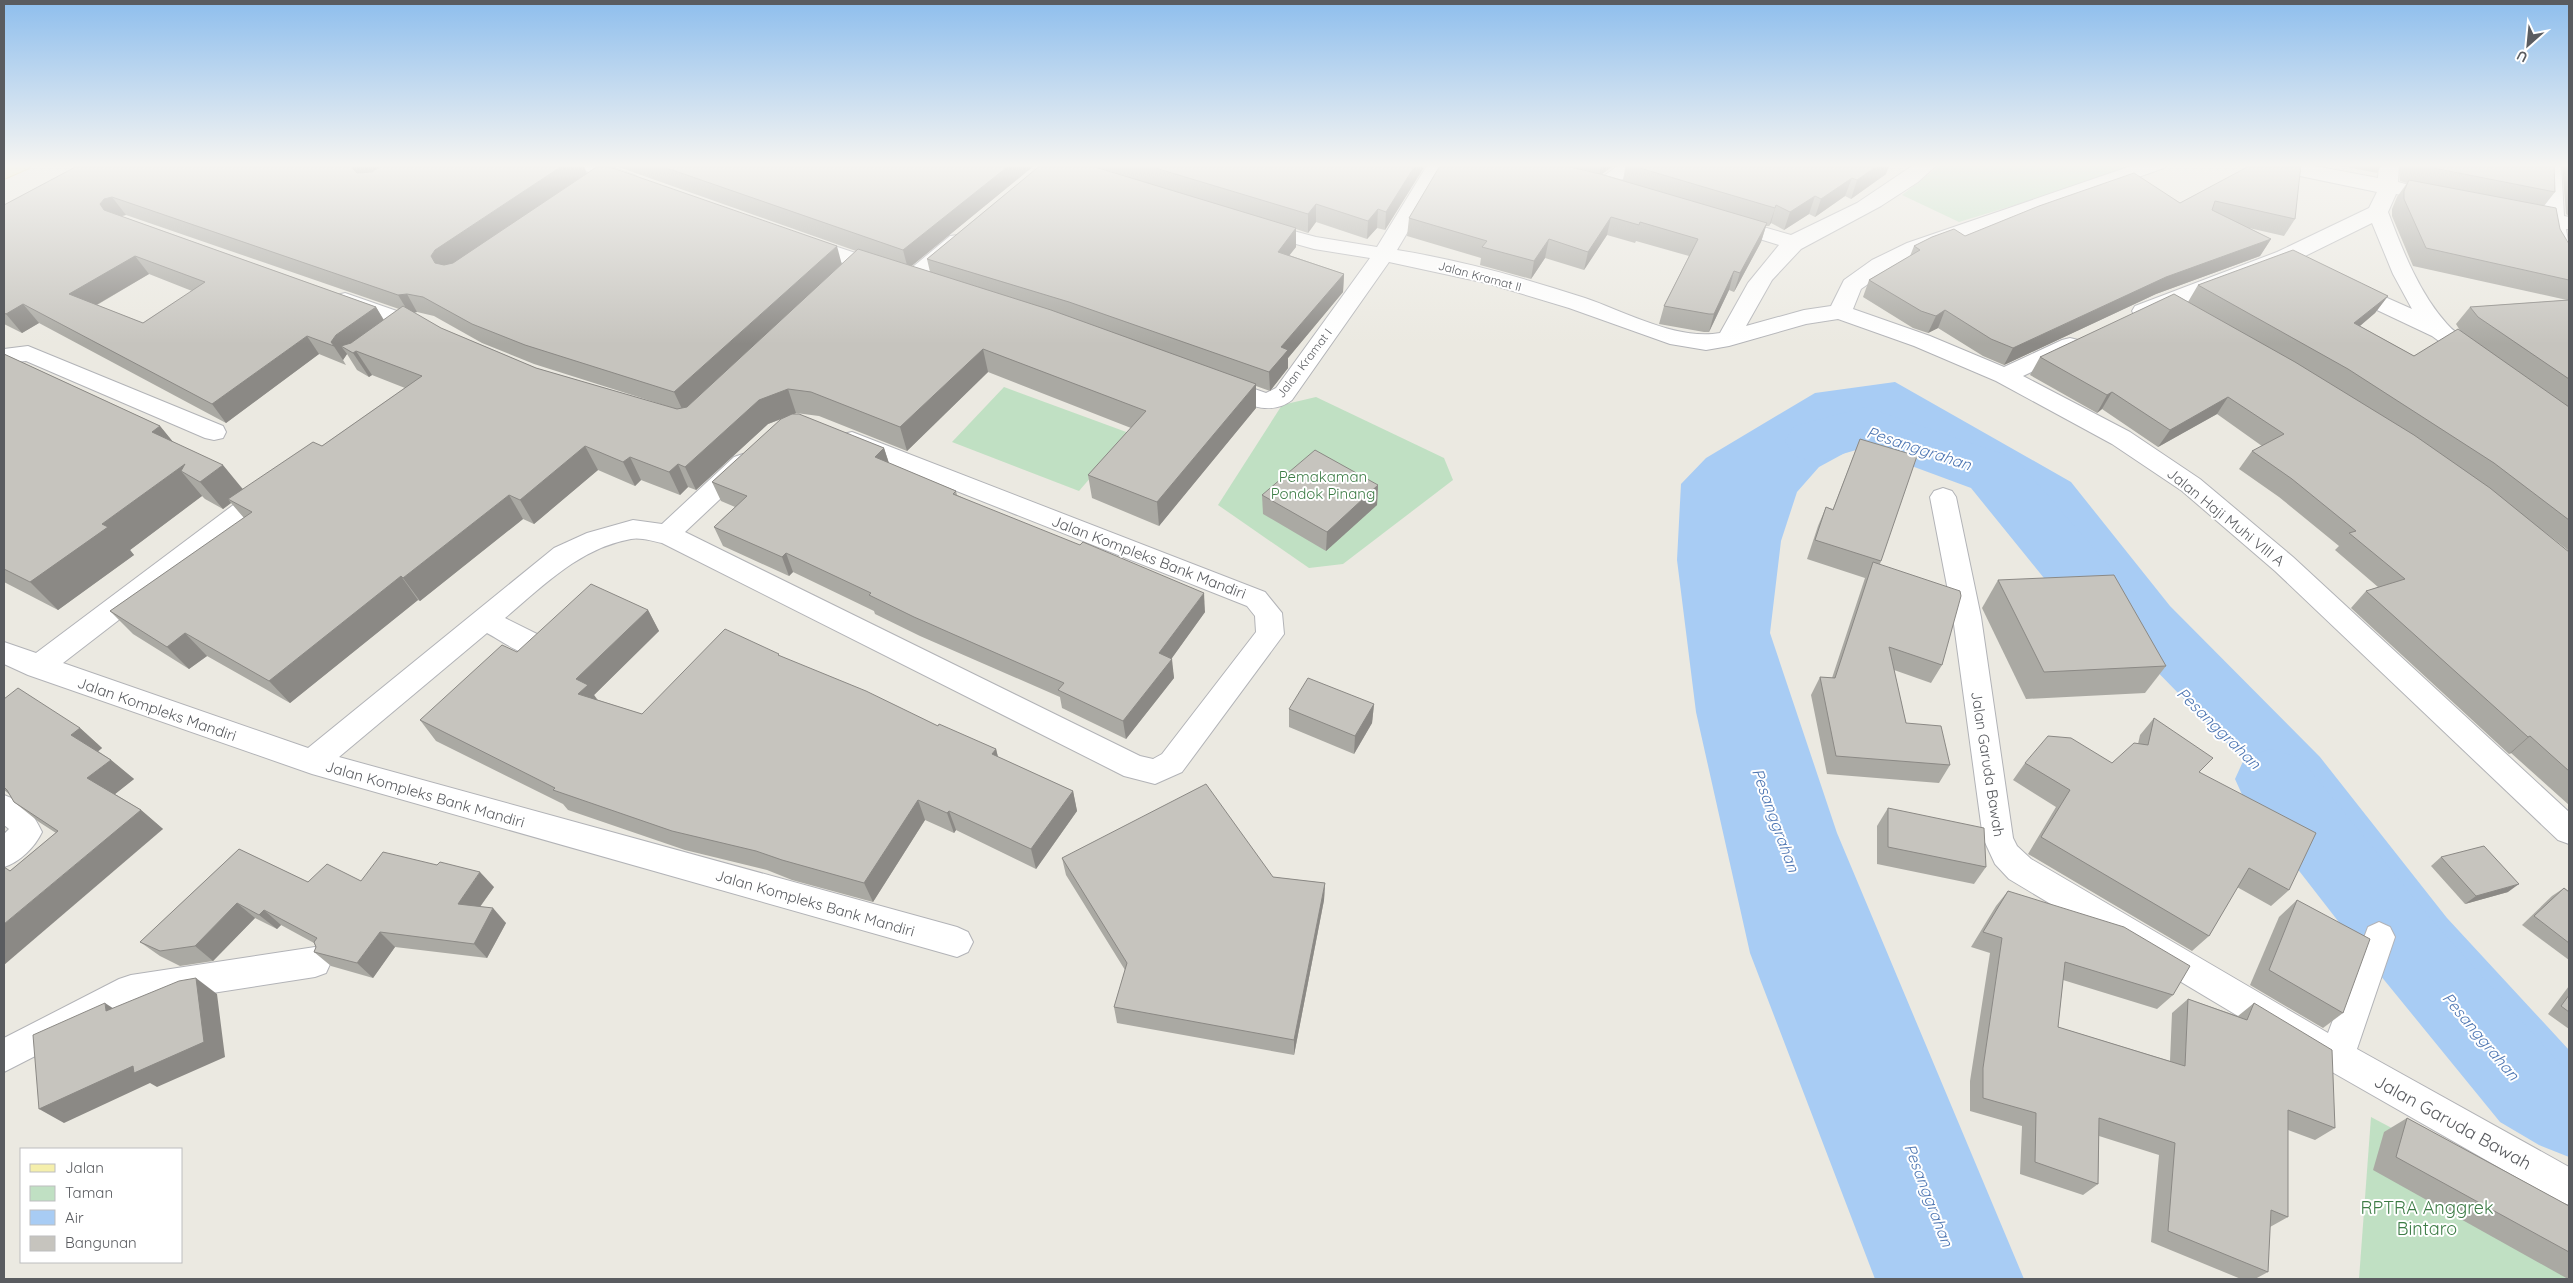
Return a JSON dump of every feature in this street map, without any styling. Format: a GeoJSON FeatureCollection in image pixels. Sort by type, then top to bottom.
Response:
{"type":"FeatureCollection","features":[{"type":"Feature","properties":{"kind":"street","name":"Jalan Kramat II"},"geometry":{"type":"LineString","coordinates":[[1243,224],[1314,243],[1449,267],[1585,305],[1678,339],[1706,342],[1729,339]]}},
{"type":"Feature","properties":{"kind":"street","name":"Jalan Kramat I"},"geometry":{"type":"LineString","coordinates":[[1200,378],[1264,401],[1275,401],[1284,394],[1383,255],[1402,224]]}},
{"type":"Feature","properties":{"kind":"street"},"geometry":{"type":"LineString","coordinates":[[1732,224],[1794,244]]}},
{"type":"Feature","properties":{"kind":"street"},"geometry":{"type":"LineString","coordinates":[[1729,339],[1748,299],[1766,273],[1794,244],[1834,224]]}},
{"type":"Feature","properties":{"kind":"street"},"geometry":{"type":"LineString","coordinates":[[1840,312],[1852,285],[1880,265],[1915,248],[1984,224]]}},
{"type":"Feature","properties":{"kind":"street"},"geometry":{"type":"LineString","coordinates":[[2120,322],[2165,300],[2285,257],[2353,224]]}},
{"type":"Feature","properties":{"kind":"street"},"geometry":{"type":"LineString","coordinates":[[2382,224],[2392,250],[2412,290],[2440,331]]}},
{"type":"Feature","properties":{"kind":"street"},"geometry":{"type":"LineString","coordinates":[[2562,224],[2558,246],[2569,264]]}},
{"type":"Feature","properties":{"kind":"street"},"geometry":{"type":"LineString","coordinates":[[911,280],[970,231]]}},
{"type":"Feature","properties":{"kind":"street"},"geometry":{"type":"LineString","coordinates":[[786,236],[854,269],[936,287]]}},
{"type":"Feature","properties":{"kind":"street"},"geometry":{"type":"LineString","coordinates":[[2285,257],[2440,331],[2491,368]]}},
{"type":"Feature","properties":{"kind":"street"},"geometry":{"type":"LineString","coordinates":[[327,294],[420,324],[386,340]]}},
{"type":"Feature","properties":{"kind":"street"},"geometry":{"type":"LineString","coordinates":[[2165,300],[2191,315]]}},
{"type":"Feature","properties":{"kind":"street","name":"Jalan Haji Muhi VIII A"},"geometry":{"type":"LineString","coordinates":[[1729,339],[1804,317],[1840,312],[1922,341],[2004,376],[2121,438],[2191,485],[2284,564],[2569,831]]}},
{"type":"Feature","properties":{"kind":"street"},"geometry":{"type":"LineString","coordinates":[[2004,376],[2085,338]]}},
{"type":"Feature","properties":{"kind":"street"},"geometry":{"type":"LineString","coordinates":[[4,356],[28,353],[214,432]]}},
{"type":"Feature","properties":{"kind":"street","name":"Jalan Kompleks Bank Mandiri"},"geometry":{"type":"LineString","coordinates":[[312,762],[564,555],[596,540],[632,530],[667,534],[1134,767],[1155,772],[1172,763],[1270,634],[1268,613],[1256,599],[828,431]]}},
{"type":"Feature","properties":{"kind":"street"},"geometry":{"type":"LineString","coordinates":[[667,534],[757,450]]}},
{"type":"Feature","properties":{"kind":"street"},"geometry":{"type":"LineString","coordinates":[[38,667],[290,475]]}},
{"type":"Feature","properties":{"kind":"street","name":"Jalan Garuda Bawah"},"geometry":{"type":"LineString","coordinates":[[1944,497],[1967,617],[1998,838],[2006,855],[2020,870],[2337,1056],[2569,1187]]}},
{"type":"Feature","properties":{"kind":"street"},"geometry":{"type":"LineString","coordinates":[[484,620],[535,646]]}},
{"type":"Feature","properties":{"kind":"street","name":"Jalan Kompleks Mandiri"},"geometry":{"type":"LineString","coordinates":[[4,653],[38,667],[312,762]]}},
{"type":"Feature","properties":{"kind":"street","name":"Jalan Kompleks Bank Mandiri"},"geometry":{"type":"LineString","coordinates":[[312,762],[957,942]]}},
{"type":"Feature","properties":{"kind":"street"},"geometry":{"type":"LineString","coordinates":[[4,808],[22,822],[27,832],[4,854]]}},
{"type":"Feature","properties":{"kind":"street"},"geometry":{"type":"LineString","coordinates":[[2337,1056],[2379,937]]}},
{"type":"Feature","properties":{"kind":"street"},"geometry":{"type":"LineString","coordinates":[[9,1047],[131,990],[315,962]]}},
{"type":"Feature","properties":{"kind":"green space"},"geometry":{"type":"Polygon","coordinates":[[[1004,387],[1129,433],[1079,491],[952,442],[1004,387]]]}},
{"type":"Feature","properties":{"kind":"green space","name":"Pemakaman Pondok Pinang"},"geometry":{"type":"Polygon","coordinates":[[[1316,397],[1444,458],[1453,480],[1343,564],[1309,568],[1218,505],[1282,405],[1316,397]]]}},
{"type":"Feature","properties":{"kind":"green space","name":"RPTRA Anggrek Bintaro"},"geometry":{"type":"Polygon","coordinates":[[[2371,1117],[2569,1222],[2569,1279],[2359,1279],[2371,1117]]]}},
{"type":"Feature","properties":{"kind":"water"},"geometry":{"type":"Polygon","coordinates":[[[1895,382],[2071,482],[2170,606],[2320,757],[2447,918],[2569,1050],[2569,1126],[2561,1122],[2484,1048],[2407,935],[2269,786],[2138,652],[2026,510],[1971,467],[1911,440],[1865,442],[1819,467],[1797,492],[1781,541],[1770,633],[1837,833],[2024,1279],[1875,1279],[1750,953],[1696,712],[1677,560],[1681,484],[1706,458],[1815,393],[1895,382]]]}},
{"type":"Feature","properties":{"kind":"building"},"geometry":{"type":"Polygon","coordinates":[[[4,224],[143,224],[376,307],[336,335],[331,342],[334,346],[307,336],[212,404],[23,304],[6,314],[4,313],[4,224]],[[135,256],[69,294],[143,323],[205,282],[135,256]]]}},
{"type":"Feature","properties":{"kind":"building"},"geometry":{"type":"Polygon","coordinates":[[[190,224],[474,224],[435,250],[431,256],[435,263],[444,265],[453,263],[511,224],[773,224],[837,246],[674,392],[525,345],[472,324],[423,297],[407,294],[398,295],[190,224]]]}},
{"type":"Feature","properties":{"kind":"building"},"geometry":{"type":"Polygon","coordinates":[[[828,224],[936,224],[903,250],[828,224]]]}},
{"type":"Feature","properties":{"kind":"building"},"geometry":{"type":"Polygon","coordinates":[[[970,224],[1282,224],[1296,228],[1278,252],[1344,274],[1281,347],[1288,350],[1269,372],[1069,302],[927,259],[970,224]]]}},
{"type":"Feature","properties":{"kind":"building"},"geometry":{"type":"Polygon","coordinates":[[[1429,224],[1606,224],[1588,252],[1549,239],[1534,261],[1482,247],[1487,241],[1429,224]]]}},
{"type":"Feature","properties":{"kind":"building"},"geometry":{"type":"Polygon","coordinates":[[[1646,224],[1767,224],[1740,273],[1734,271],[1714,314],[1664,306],[1698,239],[1646,224]]]}},
{"type":"Feature","properties":{"kind":"building"},"geometry":{"type":"Polygon","coordinates":[[[1995,224],[2240,224],[2271,239],[2166,277],[2013,348],[1991,339],[1945,310],[1936,316],[1921,311],[1869,280],[1920,250],[1914,246],[1932,237],[1954,229],[1965,236],[1995,224]]]}},
{"type":"Feature","properties":{"kind":"building"},"geometry":{"type":"Polygon","coordinates":[[[2415,224],[2559,224],[2569,244],[2569,280],[2426,248],[2415,224]]]}},
{"type":"Feature","properties":{"kind":"building"},"geometry":{"type":"Polygon","coordinates":[[[858,249],[1051,310],[1256,384],[1157,502],[1088,475],[1146,411],[983,349],[900,427],[811,392],[788,389],[759,400],[685,467],[678,464],[669,472],[630,457],[623,462],[585,446],[520,500],[509,495],[403,578],[401,576],[269,681],[185,633],[167,647],[110,611],[252,512],[228,499],[313,442],[322,446],[422,376],[356,351],[353,353],[341,346],[351,343],[403,306],[441,328],[536,368],[677,409],[687,407],[858,249]]]}},
{"type":"Feature","properties":{"kind":"building"},"geometry":{"type":"Polygon","coordinates":[[[2293,250],[2388,296],[2354,323],[2414,356],[2458,329],[2569,407],[2569,520],[2494,463],[2348,369],[2198,285],[2293,250]]]}},
{"type":"Feature","properties":{"kind":"building"},"geometry":{"type":"Polygon","coordinates":[[[2174,294],[2295,362],[2414,435],[2490,488],[2569,552],[2569,771],[2530,736],[2528,737],[2366,591],[2405,579],[2349,533],[2356,531],[2292,479],[2252,451],[2284,434],[2228,397],[2170,430],[2112,392],[2107,395],[2040,357],[2174,294]]]}},
{"type":"Feature","properties":{"kind":"building"},"geometry":{"type":"Polygon","coordinates":[[[2569,300],[2569,379],[2478,317],[2470,307],[2569,300]]]}},
{"type":"Feature","properties":{"kind":"building"},"geometry":{"type":"Polygon","coordinates":[[[4,354],[160,426],[152,432],[223,465],[200,482],[181,471],[185,464],[102,524],[108,527],[30,582],[4,569],[4,354]]]}},
{"type":"Feature","properties":{"kind":"building"},"geometry":{"type":"Polygon","coordinates":[[[792,414],[799,414],[884,448],[875,457],[956,491],[953,494],[1080,545],[1083,542],[1204,593],[1159,653],[1172,659],[1123,721],[1058,690],[1064,683],[914,617],[869,595],[871,593],[786,553],[782,557],[714,527],[747,496],[712,482],[781,419],[792,414]]]}},
{"type":"Feature","properties":{"kind":"building"},"geometry":{"type":"Polygon","coordinates":[[[1860,439],[1917,456],[1881,561],[1815,540],[1826,507],[1833,510],[1860,439]]]}},
{"type":"Feature","properties":{"kind":"building"},"geometry":{"type":"Polygon","coordinates":[[[1315,450],[1378,485],[1327,532],[1262,495],[1315,450]]]}},
{"type":"Feature","properties":{"kind":"building"},"geometry":{"type":"Polygon","coordinates":[[[1873,562],[1960,591],[1961,596],[1942,665],[1889,647],[1906,723],[1941,726],[1950,765],[1836,756],[1820,677],[1835,678],[1873,562]]]}},
{"type":"Feature","properties":{"kind":"building"},"geometry":{"type":"Polygon","coordinates":[[[2114,575],[2166,666],[2044,672],[1998,580],[2114,575]]]}},
{"type":"Feature","properties":{"kind":"building"},"geometry":{"type":"Polygon","coordinates":[[[591,584],[648,610],[576,679],[588,685],[578,694],[642,714],[725,629],[778,655],[866,691],[938,726],[939,724],[996,749],[992,754],[1073,791],[1031,849],[949,811],[947,813],[918,800],[864,883],[756,851],[672,831],[553,790],[555,788],[420,720],[502,645],[517,652],[591,584]]]}},
{"type":"Feature","properties":{"kind":"building"},"geometry":{"type":"Polygon","coordinates":[[[1308,678],[1374,704],[1355,736],[1289,709],[1308,678]]]}},
{"type":"Feature","properties":{"kind":"building"},"geometry":{"type":"Polygon","coordinates":[[[18,688],[80,728],[71,735],[111,760],[87,778],[141,810],[4,924],[4,867],[10,871],[58,831],[14,802],[4,787],[4,699],[18,688]]]}},
{"type":"Feature","properties":{"kind":"building"},"geometry":{"type":"Polygon","coordinates":[[[2154,718],[2213,758],[2199,772],[2316,833],[2289,890],[2249,868],[2209,936],[2041,837],[2070,790],[2025,763],[2048,736],[2071,738],[2112,763],[2134,743],[2148,745],[2154,718]]]}},
{"type":"Feature","properties":{"kind":"building"},"geometry":{"type":"Polygon","coordinates":[[[1206,784],[1273,877],[1325,883],[1294,1040],[1114,1007],[1127,963],[1062,858],[1206,784]]]}},
{"type":"Feature","properties":{"kind":"building"},"geometry":{"type":"Polygon","coordinates":[[[1888,808],[1984,828],[1986,867],[1888,847],[1888,808]]]}},
{"type":"Feature","properties":{"kind":"building"},"geometry":{"type":"Polygon","coordinates":[[[2484,846],[2519,884],[2476,896],[2441,857],[2484,846]]]}},
{"type":"Feature","properties":{"kind":"building"},"geometry":{"type":"Polygon","coordinates":[[[239,849],[308,882],[327,864],[361,881],[383,852],[437,865],[440,862],[480,872],[458,904],[493,908],[474,944],[380,932],[357,963],[314,952],[316,947],[314,942],[317,938],[264,910],[259,915],[237,903],[195,946],[160,951],[140,942],[239,849]]]}},
{"type":"Feature","properties":{"kind":"building"},"geometry":{"type":"Polygon","coordinates":[[[2564,888],[2569,892],[2569,943],[2534,916],[2564,888]]]}},
{"type":"Feature","properties":{"kind":"building"},"geometry":{"type":"Polygon","coordinates":[[[2008,891],[2124,927],[2190,966],[2173,995],[2065,962],[2058,1027],[2185,1066],[2188,999],[2247,1020],[2254,1003],[2332,1050],[2335,1128],[2288,1110],[2288,1217],[2271,1210],[2268,1272],[2168,1231],[2175,1143],[2099,1118],[2098,1184],[2035,1162],[2036,1113],[1983,1098],[1983,1068],[2002,938],[1983,932],[2008,891]]]}},
{"type":"Feature","properties":{"kind":"building"},"geometry":{"type":"Polygon","coordinates":[[[2297,900],[2370,939],[2343,1013],[2269,970],[2297,900]]]}},
{"type":"Feature","properties":{"kind":"building"},"geometry":{"type":"Polygon","coordinates":[[[196,978],[204,1042],[134,1073],[133,1066],[39,1109],[33,1035],[105,1003],[106,1011],[179,981],[196,978]]]}},
{"type":"Feature","properties":{"kind":"building"},"geometry":{"type":"Polygon","coordinates":[[[2569,995],[2569,1012],[2561,1006],[2569,995]]]}},
{"type":"Feature","properties":{"kind":"building"},"geometry":{"type":"Polygon","coordinates":[[[2407,1118],[2569,1206],[2569,1252],[2396,1157],[2407,1118]]]}},
{"type":"Feature","properties":{"kind":"waterway","name":"Pesanggrahan"},"geometry":{"type":"LineString","coordinates":[[1815,441],[1866,427],[1993,473],[2114,617]]}},
{"type":"Feature","properties":{"kind":"waterway","name":"Pesanggrahan"},"geometry":{"type":"LineString","coordinates":[[2271,779],[2282,790],[2404,945],[2530,1093],[2569,1115]]}}]}
